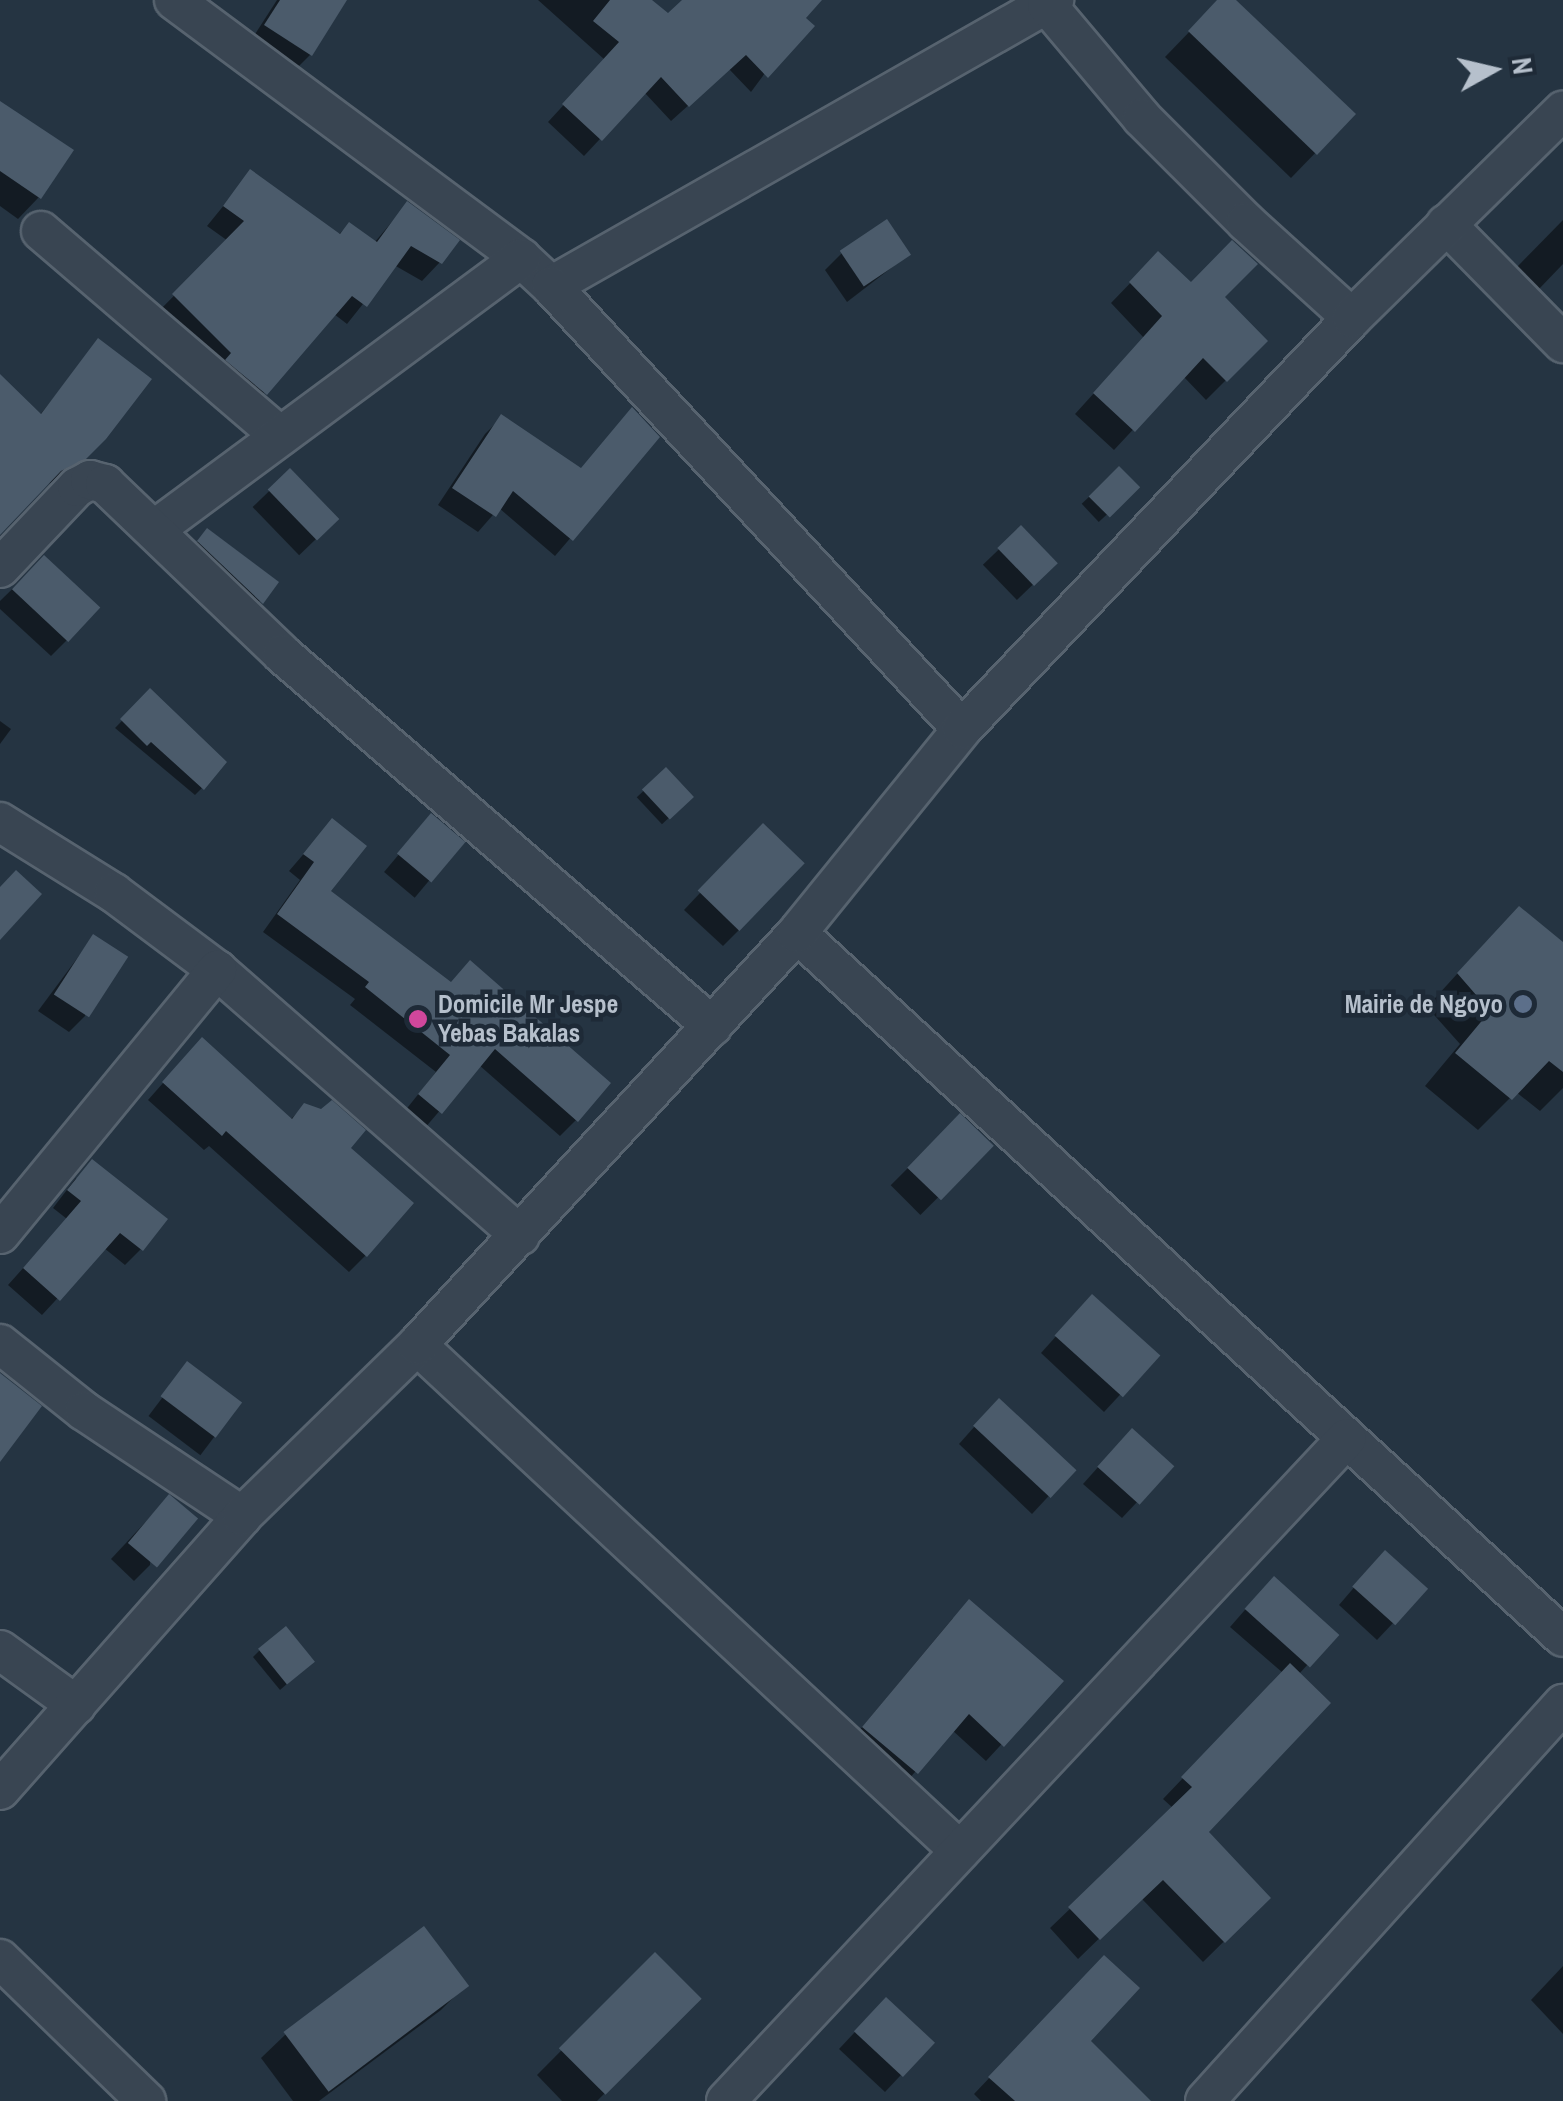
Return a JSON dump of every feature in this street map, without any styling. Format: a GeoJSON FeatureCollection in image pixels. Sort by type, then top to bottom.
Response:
{"type":"FeatureCollection","features":[{"type":"Feature","properties":{"kind":"street"},"geometry":{"type":"LineString","coordinates":[[174,0],[521,258],[962,729]]}},
{"type":"Feature","properties":{"kind":"street"},"geometry":{"type":"LineString","coordinates":[[551,286],[1051,3],[1142,118],[1246,222],[1352,318]]}},
{"type":"Feature","properties":{"kind":"street"},"geometry":{"type":"LineString","coordinates":[[0,1790],[242,1516],[418,1344],[797,933],[962,729],[1352,318],[1563,111]]}},
{"type":"Feature","properties":{"kind":"street"},"geometry":{"type":"LineString","coordinates":[[1446,224],[1563,343]]}},
{"type":"Feature","properties":{"kind":"street"},"geometry":{"type":"LineString","coordinates":[[40,231],[280,436]]}},
{"type":"Feature","properties":{"kind":"street"},"geometry":{"type":"LineString","coordinates":[[154,530],[521,258]]}},
{"type":"Feature","properties":{"kind":"street"},"geometry":{"type":"LineString","coordinates":[[0,568],[77,488],[90,480],[104,484],[282,654],[712,1026]]}},
{"type":"Feature","properties":{"kind":"street"},"geometry":{"type":"LineString","coordinates":[[0,822],[114,893],[217,970],[520,1235]]}},
{"type":"Feature","properties":{"kind":"street"},"geometry":{"type":"LineString","coordinates":[[797,933],[1563,1637]]}},
{"type":"Feature","properties":{"kind":"street"},"geometry":{"type":"LineString","coordinates":[[0,1234],[217,970]]}},
{"type":"Feature","properties":{"kind":"street"},"geometry":{"type":"LineString","coordinates":[[0,1344],[84,1412],[242,1516]]}},
{"type":"Feature","properties":{"kind":"street"},"geometry":{"type":"LineString","coordinates":[[418,1344],[960,1851]]}},
{"type":"Feature","properties":{"kind":"street"},"geometry":{"type":"LineString","coordinates":[[733,2098],[1347,1438]]}},
{"type":"Feature","properties":{"kind":"street"},"geometry":{"type":"LineString","coordinates":[[0,1650],[76,1705]]}},
{"type":"Feature","properties":{"kind":"street"},"geometry":{"type":"LineString","coordinates":[[1204,2101],[1563,1704]]}},
{"type":"Feature","properties":{"kind":"street"},"geometry":{"type":"LineString","coordinates":[[0,1959],[146,2101]]}},
{"type":"Feature","properties":{"kind":"building"},"geometry":{"type":"Polygon","coordinates":[[[280,0],[347,0],[312,56],[264,25],[280,0]]]}},
{"type":"Feature","properties":{"kind":"building"},"geometry":{"type":"Polygon","coordinates":[[[610,0],[652,0],[668,13],[682,0],[822,0],[806,18],[815,26],[768,78],[746,55],[689,107],[661,77],[602,141],[562,104],[619,42],[593,21],[610,0]]]}},
{"type":"Feature","properties":{"kind":"building"},"geometry":{"type":"Polygon","coordinates":[[[1217,0],[1236,0],[1356,114],[1317,155],[1188,31],[1217,0]]]}},
{"type":"Feature","properties":{"kind":"building"},"geometry":{"type":"Polygon","coordinates":[[[0,101],[74,150],[41,199],[0,171],[0,101]]]}},
{"type":"Feature","properties":{"kind":"building"},"geometry":{"type":"Polygon","coordinates":[[[250,169],[340,234],[349,222],[377,242],[407,201],[460,240],[442,264],[411,246],[367,307],[352,296],[267,395],[225,360],[231,353],[172,294],[244,221],[223,206],[250,169]]]}},
{"type":"Feature","properties":{"kind":"building"},"geometry":{"type":"Polygon","coordinates":[[[887,219],[911,255],[864,287],[840,251],[887,219]]]}},
{"type":"Feature","properties":{"kind":"building"},"geometry":{"type":"Polygon","coordinates":[[[1232,240],[1258,264],[1225,297],[1268,341],[1227,382],[1203,358],[1135,432],[1093,393],[1162,316],[1129,282],[1158,251],[1191,282],[1232,240]]]}},
{"type":"Feature","properties":{"kind":"building"},"geometry":{"type":"Polygon","coordinates":[[[98,338],[152,379],[106,439],[86,459],[61,471],[0,535],[0,374],[41,414],[98,338]]]}},
{"type":"Feature","properties":{"kind":"building"},"geometry":{"type":"Polygon","coordinates":[[[632,407],[660,437],[573,541],[513,491],[496,517],[452,488],[501,414],[581,468],[632,407]]]}},
{"type":"Feature","properties":{"kind":"building"},"geometry":{"type":"Polygon","coordinates":[[[1119,466],[1140,487],[1110,518],[1089,496],[1119,466]]]}},
{"type":"Feature","properties":{"kind":"building"},"geometry":{"type":"Polygon","coordinates":[[[290,468],[339,519],[317,541],[268,490],[290,468]]]}},
{"type":"Feature","properties":{"kind":"building"},"geometry":{"type":"Polygon","coordinates":[[[1021,525],[1058,563],[1034,586],[997,548],[1021,525]]]}},
{"type":"Feature","properties":{"kind":"building"},"geometry":{"type":"Polygon","coordinates":[[[207,528],[279,582],[263,604],[197,541],[207,528]]]}},
{"type":"Feature","properties":{"kind":"building"},"geometry":{"type":"Polygon","coordinates":[[[44,555],[100,608],[68,642],[12,589],[44,555]]]}},
{"type":"Feature","properties":{"kind":"building"},"geometry":{"type":"Polygon","coordinates":[[[150,688],[227,762],[204,790],[151,742],[147,746],[120,719],[150,688]]]}},
{"type":"Feature","properties":{"kind":"building"},"geometry":{"type":"Polygon","coordinates":[[[666,767],[694,797],[670,819],[642,790],[666,767]]]}},
{"type":"Feature","properties":{"kind":"building"},"geometry":{"type":"Polygon","coordinates":[[[431,813],[465,842],[431,883],[397,854],[431,813]]]}},
{"type":"Feature","properties":{"kind":"building"},"geometry":{"type":"Polygon","coordinates":[[[332,818],[367,846],[331,891],[451,982],[470,960],[611,1083],[578,1122],[495,1049],[442,1114],[418,1094],[450,1055],[365,987],[369,982],[277,914],[314,862],[303,854],[332,818]]]}},
{"type":"Feature","properties":{"kind":"building"},"geometry":{"type":"Polygon","coordinates":[[[763,823],[805,863],[739,931],[698,891],[763,823]]]}},
{"type":"Feature","properties":{"kind":"building"},"geometry":{"type":"Polygon","coordinates":[[[16,870],[42,894],[0,940],[0,887],[16,870]]]}},
{"type":"Feature","properties":{"kind":"building"},"geometry":{"type":"Polygon","coordinates":[[[1519,906],[1563,942],[1563,1072],[1549,1061],[1512,1100],[1455,1053],[1490,1011],[1457,973],[1519,906]]]}},
{"type":"Feature","properties":{"kind":"building"},"geometry":{"type":"Polygon","coordinates":[[[93,934],[128,957],[89,1017],[54,994],[93,934]]]}},
{"type":"Feature","properties":{"kind":"building"},"geometry":{"type":"Polygon","coordinates":[[[202,1037],[292,1119],[304,1103],[321,1109],[332,1100],[366,1130],[351,1148],[414,1203],[367,1257],[226,1131],[222,1136],[162,1082],[202,1037]]]}},
{"type":"Feature","properties":{"kind":"building"},"geometry":{"type":"Polygon","coordinates":[[[960,1113],[994,1146],[941,1200],[907,1168],[960,1113]]]}},
{"type":"Feature","properties":{"kind":"building"},"geometry":{"type":"Polygon","coordinates":[[[92,1159],[168,1219],[143,1251],[120,1233],[60,1301],[23,1268],[81,1201],[67,1190],[92,1159]]]}},
{"type":"Feature","properties":{"kind":"building"},"geometry":{"type":"Polygon","coordinates":[[[1092,1294],[1160,1356],[1123,1397],[1055,1336],[1092,1294]]]}},
{"type":"Feature","properties":{"kind":"building"},"geometry":{"type":"Polygon","coordinates":[[[187,1361],[242,1403],[216,1438],[161,1396],[187,1361]]]}},
{"type":"Feature","properties":{"kind":"building"},"geometry":{"type":"Polygon","coordinates":[[[0,1373],[42,1406],[0,1462],[0,1373]]]}},
{"type":"Feature","properties":{"kind":"building"},"geometry":{"type":"Polygon","coordinates":[[[999,1398],[1077,1470],[1051,1498],[973,1426],[999,1398]]]}},
{"type":"Feature","properties":{"kind":"building"},"geometry":{"type":"Polygon","coordinates":[[[1132,1428],[1174,1466],[1140,1505],[1097,1467],[1132,1428]]]}},
{"type":"Feature","properties":{"kind":"building"},"geometry":{"type":"Polygon","coordinates":[[[169,1494],[198,1518],[157,1567],[128,1543],[169,1494]]]}},
{"type":"Feature","properties":{"kind":"building"},"geometry":{"type":"Polygon","coordinates":[[[1385,1550],[1428,1589],[1395,1625],[1352,1586],[1385,1550]]]}},
{"type":"Feature","properties":{"kind":"building"},"geometry":{"type":"Polygon","coordinates":[[[1274,1576],[1339,1635],[1310,1668],[1245,1609],[1274,1576]]]}},
{"type":"Feature","properties":{"kind":"building"},"geometry":{"type":"Polygon","coordinates":[[[969,1599],[1064,1681],[1004,1747],[969,1714],[918,1774],[862,1727],[969,1599]]]}},
{"type":"Feature","properties":{"kind":"building"},"geometry":{"type":"Polygon","coordinates":[[[286,1626],[315,1662],[287,1684],[258,1649],[286,1626]]]}},
{"type":"Feature","properties":{"kind":"building"},"geometry":{"type":"Polygon","coordinates":[[[1290,1663],[1331,1703],[1209,1832],[1271,1898],[1225,1943],[1163,1880],[1100,1940],[1068,1907],[1192,1787],[1181,1777],[1290,1663]]]}},
{"type":"Feature","properties":{"kind":"building"},"geometry":{"type":"Polygon","coordinates":[[[424,1926],[469,1986],[329,2092],[283,2032],[424,1926]]]}},
{"type":"Feature","properties":{"kind":"building"},"geometry":{"type":"Polygon","coordinates":[[[655,1952],[702,1999],[606,2095],[559,2048],[655,1952]]]}},
{"type":"Feature","properties":{"kind":"building"},"geometry":{"type":"Polygon","coordinates":[[[1104,1955],[1140,1988],[1091,2041],[1151,2101],[1015,2101],[988,2077],[1104,1955]]]}},
{"type":"Feature","properties":{"kind":"building"},"geometry":{"type":"Polygon","coordinates":[[[886,1997],[935,2043],[903,2077],[854,2031],[886,1997]]]}},
{"type":"Feature","properties":{"kind":"place","name":"Mairie de Ngoyo"},"geometry":{"type":"Point","coordinates":[1523,1004]}},
{"type":"Feature","properties":{"kind":"place","name":"Domicile Mr Jespe Yebas Bakalas"},"geometry":{"type":"Point","coordinates":[418,1019]}}]}
